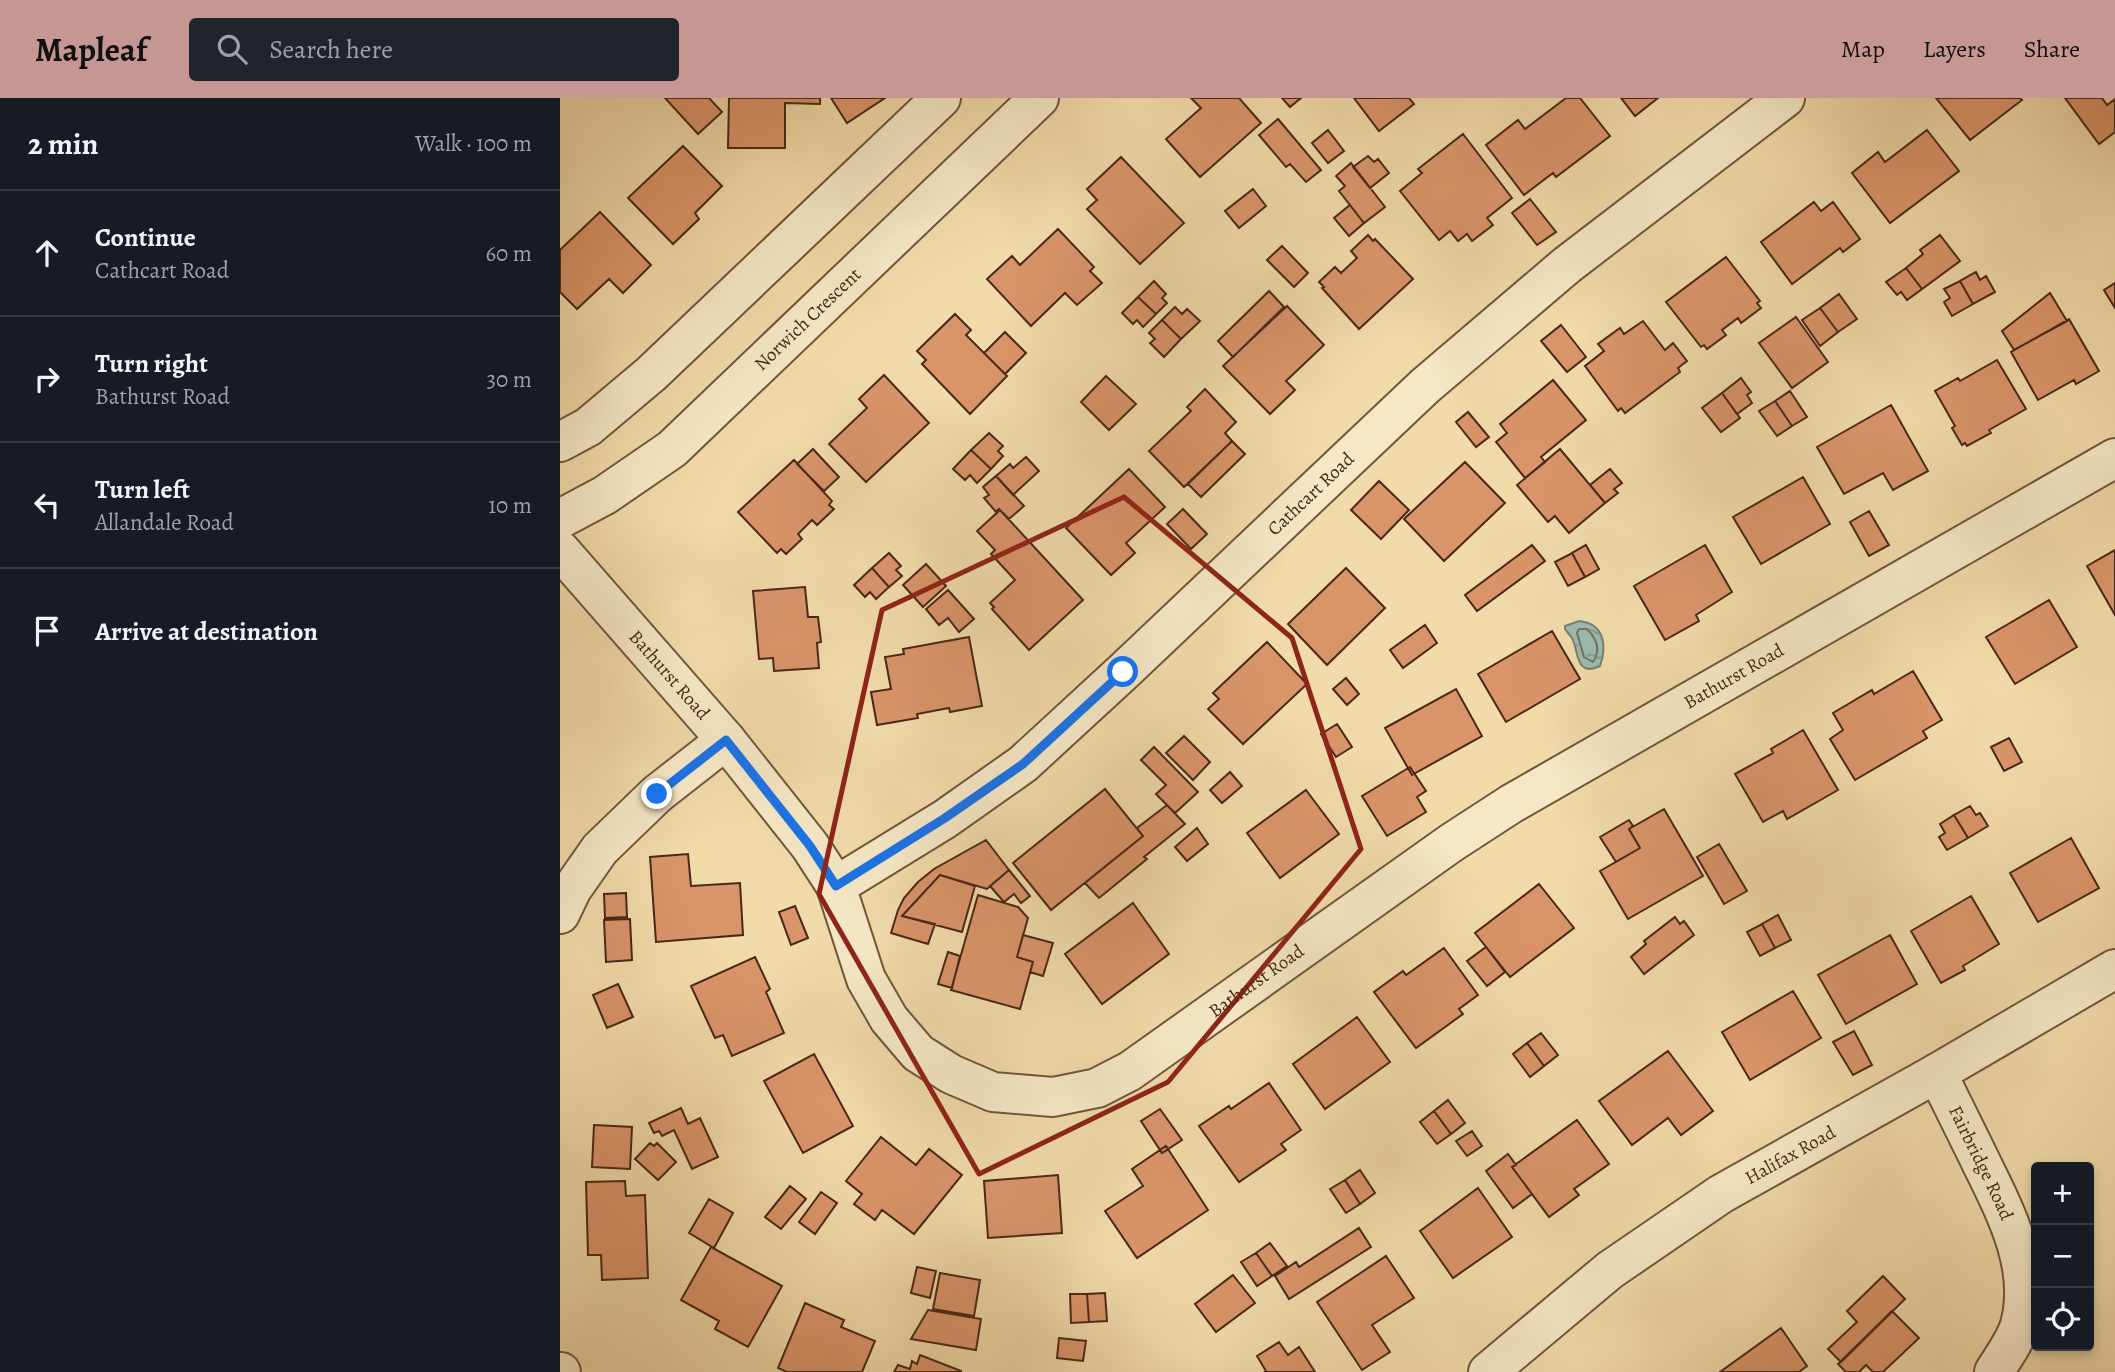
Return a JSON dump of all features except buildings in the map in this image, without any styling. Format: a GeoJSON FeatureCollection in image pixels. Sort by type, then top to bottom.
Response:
{"type":"FeatureCollection","features":[{"type":"Feature","properties":{"kind":"street"},"geometry":{"type":"LineString","coordinates":[[560,442],[588,426],[651,374],[941,98]]}},
{"type":"Feature","properties":{"kind":"street","name":"Cathcart Road"},"geometry":{"type":"LineString","coordinates":[[836,886],[945,818],[1023,764],[1425,386],[1567,265],[1785,98]]}},
{"type":"Feature","properties":{"kind":"street","name":"Norwich Crescent"},"geometry":{"type":"LineString","coordinates":[[560,519],[605,495],[672,449],[1027,102]]}},
{"type":"Feature","properties":{"kind":"street","name":"Bathurst Road"},"geometry":{"type":"LineString","coordinates":[[560,550],[726,740],[810,846],[836,886],[866,979],[889,1019],[918,1053],[951,1074],[993,1091],[1053,1097],[1097,1088],[1130,1071],[1451,843],[1511,804],[2115,458]]}},
{"type":"Feature","properties":{"kind":"street"},"geometry":{"type":"LineString","coordinates":[[560,914],[572,889],[600,849],[657,794],[726,740]]}},
{"type":"Feature","properties":{"kind":"street","name":"Halifax Road"},"geometry":{"type":"LineString","coordinates":[[1488,1372],[1600,1278],[1721,1194],[2115,969]]}},
{"type":"Feature","properties":{"kind":"street","name":"Fairbridge Road"},"geometry":{"type":"LineString","coordinates":[[1937,1073],[2002,1207],[2020,1253],[2025,1299],[2020,1326],[1994,1372]]}},
{"type":"Feature","properties":{"kind":"highlighted area"},"geometry":{"type":"Polygon","coordinates":[[[1124,497],[1292,638],[1361,849],[1168,1082],[979,1174],[819,894],[882,610],[1124,497]]]}},
{"type":"Feature","properties":{"kind":"water"},"geometry":{"type":"Polygon","coordinates":[[[1579,621],[1594,626],[1602,637],[1600,666],[1592,669],[1582,666],[1572,638],[1565,629],[1565,626],[1579,621]]]}},
{"type":"Feature","properties":{"kind":"route"},"geometry":{"type":"LineString","coordinates":[[657,794],[726,740],[810,846],[836,886],[945,818],[1023,764],[1123,672]]}}]}
